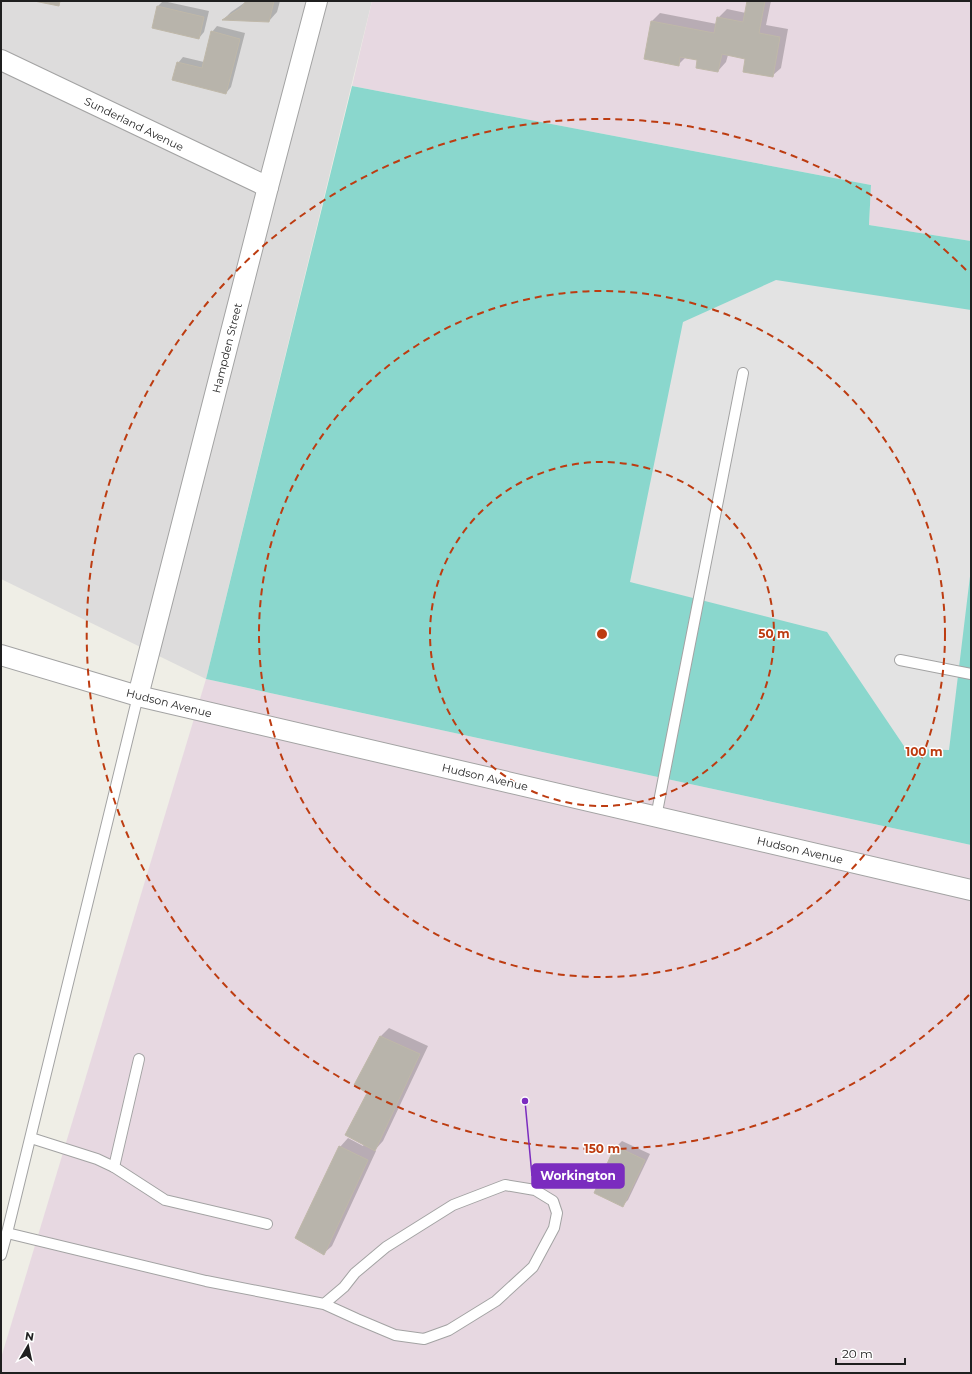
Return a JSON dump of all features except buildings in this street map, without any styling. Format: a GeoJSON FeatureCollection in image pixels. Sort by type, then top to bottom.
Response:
{"type":"FeatureCollection","features":[{"type":"Feature","properties":{"kind":"street","name":"Hampden Street"},"geometry":{"type":"LineString","coordinates":[[138,696],[317,1]]}},
{"type":"Feature","properties":{"kind":"street","name":"Sunderland Avenue"},"geometry":{"type":"LineString","coordinates":[[1,60],[268,187]]}},
{"type":"Feature","properties":{"kind":"street","name":"Hudson Avenue"},"geometry":{"type":"LineString","coordinates":[[1,654],[138,696],[971,890]]}},
{"type":"Feature","properties":{"kind":"lane"},"geometry":{"type":"LineString","coordinates":[[656,816],[743,373]]}},
{"type":"Feature","properties":{"kind":"lane"},"geometry":{"type":"LineString","coordinates":[[900,660],[971,674]]}},
{"type":"Feature","properties":{"kind":"lane"},"geometry":{"type":"LineString","coordinates":[[1,1255],[31,1138],[138,696]]}},
{"type":"Feature","properties":{"kind":"lane"},"geometry":{"type":"LineString","coordinates":[[114,1167],[139,1059]]}},
{"type":"Feature","properties":{"kind":"lane"},"geometry":{"type":"LineString","coordinates":[[31,1138],[97,1159],[114,1167],[165,1200],[267,1224]]}},
{"type":"Feature","properties":{"kind":"lane"},"geometry":{"type":"LineString","coordinates":[[7,1233],[206,1281],[324,1304],[357,1320],[395,1335],[424,1339],[449,1330],[496,1301],[533,1267],[554,1228],[557,1213],[553,1201],[535,1190],[505,1185],[453,1205],[386,1247],[324,1304]]}},
{"type":"Feature","properties":{"kind":"shaded area"},"geometry":{"type":"Polygon","coordinates":[[[1,1],[372,1],[206,679],[1,579],[1,1]]]}},
{"type":"Feature","properties":{"kind":"shaded area"},"geometry":{"type":"Polygon","coordinates":[[[372,1],[971,1],[971,241],[869,225],[871,185],[352,86],[372,1]]]}},
{"type":"Feature","properties":{"kind":"shaded area"},"geometry":{"type":"Polygon","coordinates":[[[352,86],[871,185],[869,225],[971,241],[971,845],[206,679],[352,86]]]}},
{"type":"Feature","properties":{"kind":"shaded area"},"geometry":{"type":"Polygon","coordinates":[[[776,280],[971,310],[971,568],[949,750],[906,749],[827,632],[630,582],[683,322],[776,280]]]}},
{"type":"Feature","properties":{"kind":"shaded area"},"geometry":{"type":"Polygon","coordinates":[[[206,679],[971,845],[971,1373],[1,1373],[1,1358],[206,679]]]}},
{"type":"Feature","properties":{"kind":"place","name":"Workington"},"geometry":{"type":"Point","coordinates":[525,1101]}}]}
